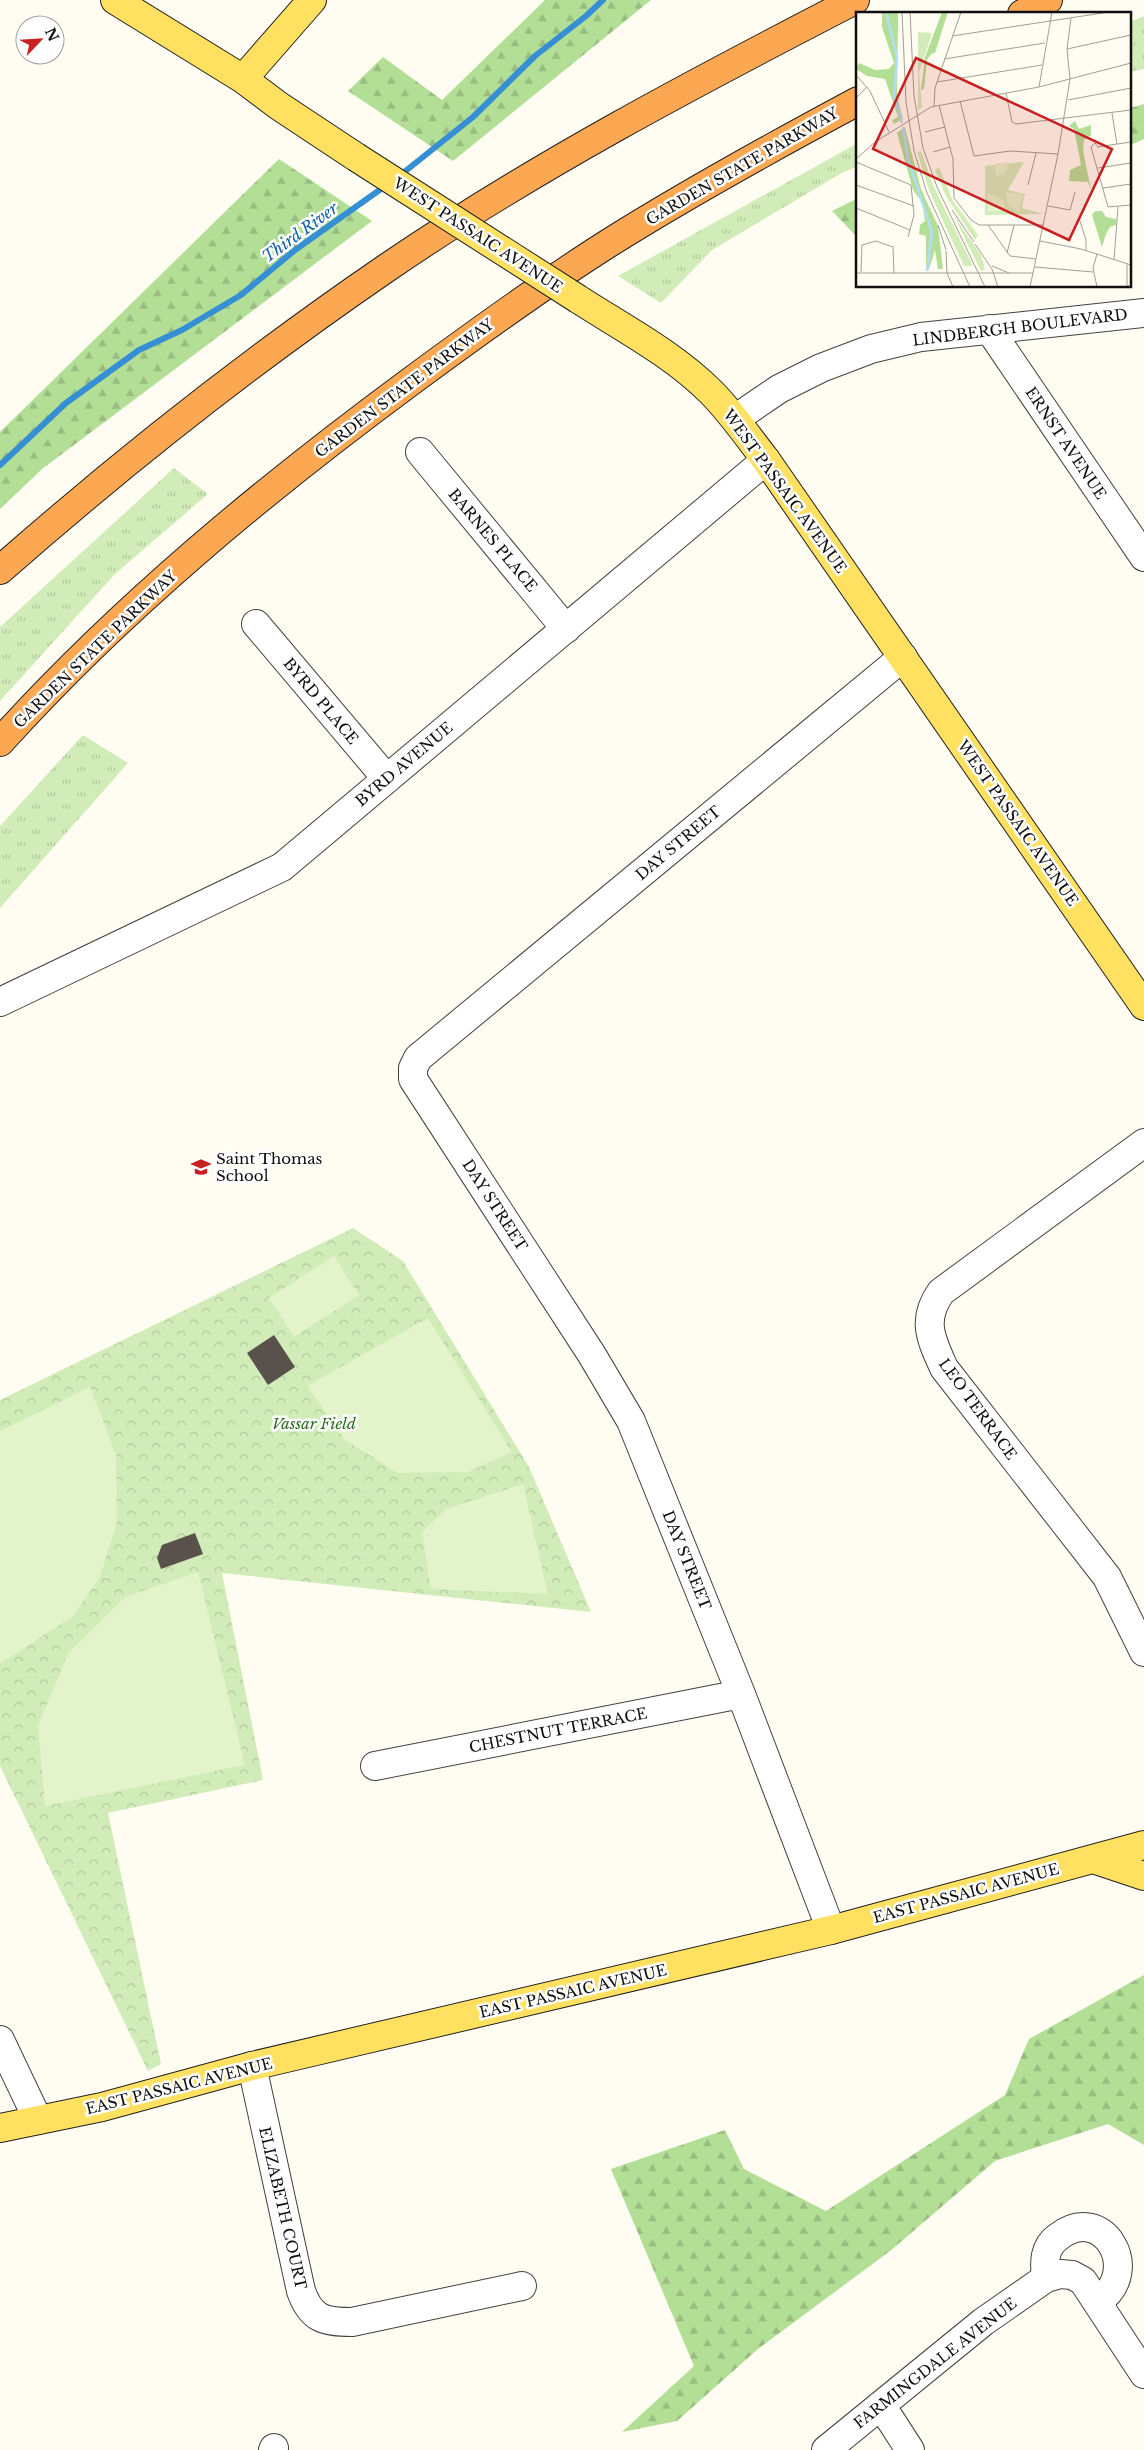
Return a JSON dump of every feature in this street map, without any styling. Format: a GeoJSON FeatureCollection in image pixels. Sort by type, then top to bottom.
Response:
{"type":"FeatureCollection","features":[{"type":"Feature","properties":{"kind":"highway"},"geometry":{"type":"LineString","coordinates":[[0,570],[82,498],[182,417],[279,344],[390,266],[510,190],[642,112],[855,0]]}},
{"type":"Feature","properties":{"kind":"highway"},"geometry":{"type":"LineString","coordinates":[[1026,12],[1048,0]]}},
{"type":"Feature","properties":{"kind":"highway","name":"GARDEN STATE PARKWAY"},"geometry":{"type":"LineString","coordinates":[[5,737],[125,616],[245,510],[359,420],[482,329],[608,243],[739,165],[856,102]]}},
{"type":"Feature","properties":{"kind":"main road","name":"WEST PASSAIC AVENUE"},"geometry":{"type":"LineString","coordinates":[[115,0],[243,79],[279,106],[356,157],[578,299],[686,371],[710,391],[735,419],[766,460],[1144,1006]]}},
{"type":"Feature","properties":{"kind":"main road"},"geometry":{"type":"LineString","coordinates":[[243,79],[312,0]]}},
{"type":"Feature","properties":{"kind":"main road","name":"EAST PASSAIC AVENUE"},"geometry":{"type":"LineString","coordinates":[[0,2128],[102,2107],[252,2066],[831,1930],[1144,1845]]}},
{"type":"Feature","properties":{"kind":"main road"},"geometry":{"type":"LineString","coordinates":[[1092,1859],[1144,1876]]}},
{"type":"Feature","properties":{"kind":"street","name":"LINDBERGH BOULEVARD"},"geometry":{"type":"LineString","coordinates":[[735,419],[779,388],[820,368],[871,348],[921,337],[1144,312]]}},
{"type":"Feature","properties":{"kind":"street","name":"ERNST AVENUE"},"geometry":{"type":"LineString","coordinates":[[989,329],[1144,557]]}},
{"type":"Feature","properties":{"kind":"street","name":"BARNES PLACE"},"geometry":{"type":"LineString","coordinates":[[420,452],[566,628]]}},
{"type":"Feature","properties":{"kind":"street","name":"BYRD AVENUE"},"geometry":{"type":"LineString","coordinates":[[0,1002],[282,867],[766,460]]}},
{"type":"Feature","properties":{"kind":"street","name":"BYRD PLACE"},"geometry":{"type":"LineString","coordinates":[[256,624],[387,778]]}},
{"type":"Feature","properties":{"kind":"street","name":"DAY STREET"},"geometry":{"type":"LineString","coordinates":[[831,1930],[741,1694],[631,1421],[592,1355],[413,1079],[413,1068],[418,1058],[903,657]]}},
{"type":"Feature","properties":{"kind":"street","name":"LEO TERRACE"},"geometry":{"type":"LineString","coordinates":[[1144,1143],[941,1292],[931,1305],[928,1325],[934,1346],[944,1368],[1107,1577],[1144,1652]]}},
{"type":"Feature","properties":{"kind":"street","name":"CHESTNUT TERRACE"},"geometry":{"type":"LineString","coordinates":[[375,1766],[741,1694]]}},
{"type":"Feature","properties":{"kind":"street"},"geometry":{"type":"LineString","coordinates":[[0,2040],[38,2120]]}},
{"type":"Feature","properties":{"kind":"street","name":"ELIZABETH COURT"},"geometry":{"type":"LineString","coordinates":[[252,2066],[301,2291],[306,2305],[317,2316],[330,2322],[352,2322],[522,2286]]}},
{"type":"Feature","properties":{"kind":"street"},"geometry":{"type":"LineString","coordinates":[[1097,2302],[1115,2288],[1120,2277],[1122,2264],[1120,2253],[1114,2242],[1094,2228],[1066,2230],[1049,2247],[1044,2262],[1046,2278],[1060,2274],[1072,2275],[1083,2281],[1144,2374]]}},
{"type":"Feature","properties":{"kind":"street","name":"FARMINGDALE AVENUE"},"geometry":{"type":"LineString","coordinates":[[826,2450],[983,2322],[1046,2278]]}},
{"type":"Feature","properties":{"kind":"street"},"geometry":{"type":"LineString","coordinates":[[881,2405],[910,2450]]}},
{"type":"Feature","properties":{"kind":"green space"},"geometry":{"type":"Polygon","coordinates":[[[545,0],[651,0],[453,161],[348,91],[383,57],[442,100],[545,0]]]}},
{"type":"Feature","properties":{"kind":"green space"},"geometry":{"type":"Polygon","coordinates":[[[1144,16],[1144,69],[1132,72],[1132,21],[1144,16]]]}},
{"type":"Feature","properties":{"kind":"green space"},"geometry":{"type":"Polygon","coordinates":[[[1144,104],[1144,139],[1132,144],[1132,107],[1144,104]]]}},
{"type":"Feature","properties":{"kind":"green space"},"geometry":{"type":"Polygon","coordinates":[[[856,144],[856,167],[840,174],[712,250],[661,303],[618,276],[856,144]]]}},
{"type":"Feature","properties":{"kind":"green space"},"geometry":{"type":"Polygon","coordinates":[[[279,159],[372,221],[42,469],[0,509],[0,432],[279,159]]]}},
{"type":"Feature","properties":{"kind":"green space"},"geometry":{"type":"Polygon","coordinates":[[[856,199],[856,236],[832,211],[856,199]]]}},
{"type":"Feature","properties":{"kind":"green space"},"geometry":{"type":"Polygon","coordinates":[[[174,468],[208,494],[115,574],[0,701],[0,627],[174,468]]]}},
{"type":"Feature","properties":{"kind":"green space"},"geometry":{"type":"Polygon","coordinates":[[[83,735],[128,763],[0,908],[0,826],[83,735]]]}},
{"type":"Feature","properties":{"kind":"green space","name":"Vassar Field"},"geometry":{"type":"Polygon","coordinates":[[[353,1228],[403,1261],[529,1467],[591,1612],[222,1573],[263,1780],[108,1813],[161,2064],[148,2071],[0,1766],[0,1400],[353,1228]]]}},
{"type":"Feature","properties":{"kind":"green space"},"geometry":{"type":"Polygon","coordinates":[[[334,1256],[359,1295],[294,1337],[269,1298],[334,1256]]]}},
{"type":"Feature","properties":{"kind":"green space"},"geometry":{"type":"Polygon","coordinates":[[[428,1318],[512,1452],[468,1472],[398,1473],[345,1440],[307,1386],[428,1318]]]}},
{"type":"Feature","properties":{"kind":"green space"},"geometry":{"type":"Polygon","coordinates":[[[90,1387],[116,1455],[117,1522],[100,1577],[73,1616],[0,1664],[0,1431],[90,1387]]]}},
{"type":"Feature","properties":{"kind":"green space"},"geometry":{"type":"Polygon","coordinates":[[[523,1484],[548,1594],[431,1589],[422,1532],[446,1509],[523,1484]]]}},
{"type":"Feature","properties":{"kind":"green space"},"geometry":{"type":"Polygon","coordinates":[[[198,1572],[245,1765],[45,1806],[38,1726],[68,1653],[125,1597],[198,1572]]]}},
{"type":"Feature","properties":{"kind":"green space"},"geometry":{"type":"Polygon","coordinates":[[[1144,1975],[1144,2145],[1108,2124],[995,2161],[890,2251],[758,2349],[677,2421],[622,2432],[694,2366],[611,2169],[725,2130],[744,2169],[826,2211],[1005,2095],[1029,2039],[1144,1975]]]}},
{"type":"Feature","properties":{"kind":"building"},"geometry":{"type":"Polygon","coordinates":[[[274,1335],[295,1367],[268,1385],[247,1353],[274,1335]]]}},
{"type":"Feature","properties":{"kind":"building"},"geometry":{"type":"Polygon","coordinates":[[[195,1533],[203,1554],[161,1569],[157,1558],[162,1545],[195,1533]]]}},
{"type":"Feature","properties":{"kind":"waterway","name":"Third River"},"geometry":{"type":"LineString","coordinates":[[398,177],[473,117],[535,56],[586,16],[603,0]]}},
{"type":"Feature","properties":{"kind":"waterway","name":"Third River"},"geometry":{"type":"LineString","coordinates":[[0,465],[66,403],[139,350],[182,330],[241,295],[295,250],[388,184]]}},
{"type":"Feature","properties":{"kind":"place","name":"Saint Thomas School"},"geometry":{"type":"Point","coordinates":[201,1167]}}]}
